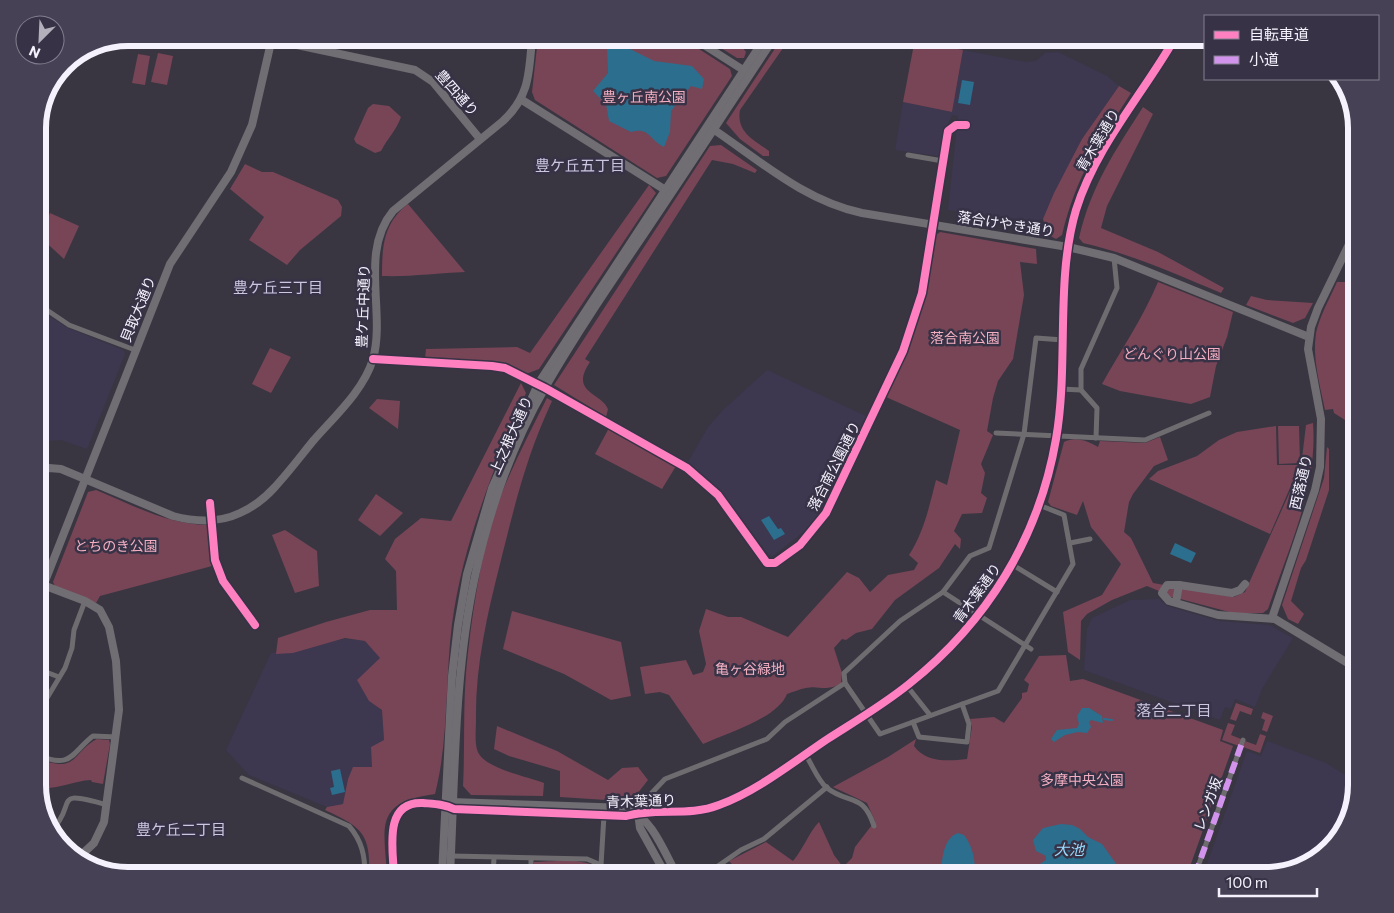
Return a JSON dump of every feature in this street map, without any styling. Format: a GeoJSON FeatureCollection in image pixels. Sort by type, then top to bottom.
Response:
{"type":"FeatureCollection","features":[{"type":"Feature","properties":{"kind":"street","name":"貝取大通り"},"geometry":{"type":"LineString","coordinates":[[46,577],[170,264],[231,172],[240,154],[252,125],[262,90],[269,46]]}},
{"type":"Feature","properties":{"kind":"street","name":"豊四通り"},"geometry":{"type":"LineString","coordinates":[[306,46],[416,70],[433,82],[480,139]]}},
{"type":"Feature","properties":{"kind":"street","name":"豊ケ丘中通り"},"geometry":{"type":"LineString","coordinates":[[46,469],[61,469],[182,519],[208,521],[234,515],[259,502],[274,488],[361,383],[373,359],[377,245],[383,225],[393,211],[503,121],[522,100],[527,83],[531,46]]}},
{"type":"Feature","properties":{"kind":"street"},"geometry":{"type":"LineString","coordinates":[[705,46],[747,73]]}},
{"type":"Feature","properties":{"kind":"street","name":"上之根大通り"},"geometry":{"type":"LineString","coordinates":[[747,73],[761,46]]}},
{"type":"Feature","properties":{"kind":"street","name":"上之根大通り"},"geometry":{"type":"LineString","coordinates":[[442,867],[452,676],[458,625],[467,574],[492,488],[542,386],[596,306],[667,191],[747,73],[768,46]]}},
{"type":"Feature","properties":{"kind":"street","name":"青木葉通り"},"geometry":{"type":"LineString","coordinates":[[454,809],[626,816],[638,813],[691,812],[717,806],[744,794],[867,714],[907,686],[952,645],[979,615],[1013,565],[1039,505],[1057,436],[1068,247],[1076,211],[1092,171],[1170,46]]}},
{"type":"Feature","properties":{"kind":"street"},"geometry":{"type":"LineString","coordinates":[[522,100],[667,191]]}},
{"type":"Feature","properties":{"kind":"street"},"geometry":{"type":"LineString","coordinates":[[933,225],[948,131],[952,126],[966,126]]}},
{"type":"Feature","properties":{"kind":"street","name":"落合けやき通り"},"geometry":{"type":"LineString","coordinates":[[711,127],[791,183],[818,199],[851,211],[1068,247],[1114,258],[1309,337]]}},
{"type":"Feature","properties":{"kind":"street"},"geometry":{"type":"LineString","coordinates":[[908,155],[943,160]]}},
{"type":"Feature","properties":{"kind":"street","name":"落合南公園通り"},"geometry":{"type":"LineString","coordinates":[[542,386],[687,468],[718,495],[767,563],[775,563],[800,545],[822,519],[863,438],[903,351],[913,324],[922,293],[933,225]]}},
{"type":"Feature","properties":{"kind":"street","name":"西落通り"},"geometry":{"type":"LineString","coordinates":[[1272,618],[1314,490],[1320,466],[1321,419],[1309,361],[1309,337],[1318,308],[1348,246]]}},
{"type":"Feature","properties":{"kind":"street"},"geometry":{"type":"LineString","coordinates":[[1096,438],[1097,408],[1081,390],[1081,369],[1117,288],[1114,258]]}},
{"type":"Feature","properties":{"kind":"street"},"geometry":{"type":"LineString","coordinates":[[46,309],[69,325],[135,350]]}},
{"type":"Feature","properties":{"kind":"street"},"geometry":{"type":"LineString","coordinates":[[1039,505],[1064,515],[1073,564],[1029,647],[998,692],[880,734],[845,683],[844,673],[900,621],[943,592],[970,556],[989,548],[1024,434],[1036,338],[1063,340]]}},
{"type":"Feature","properties":{"kind":"street"},"geometry":{"type":"LineString","coordinates":[[373,359],[505,368],[542,386]]}},
{"type":"Feature","properties":{"kind":"street","name":"上之根大通り"},"geometry":{"type":"LineString","coordinates":[[450,867],[460,674],[475,575],[500,491],[542,386]]}},
{"type":"Feature","properties":{"kind":"street"},"geometry":{"type":"LineString","coordinates":[[1061,389],[1081,390]]}},
{"type":"Feature","properties":{"kind":"street"},"geometry":{"type":"LineString","coordinates":[[996,432],[1145,440],[1209,413]]}},
{"type":"Feature","properties":{"kind":"street"},"geometry":{"type":"LineString","coordinates":[[1070,543],[1090,539]]}},
{"type":"Feature","properties":{"kind":"street"},"geometry":{"type":"LineString","coordinates":[[1013,565],[1057,592]]}},
{"type":"Feature","properties":{"kind":"street"},"geometry":{"type":"LineString","coordinates":[[1244,584],[1240,590],[1232,593],[1169,584],[1162,591],[1164,598],[1225,616],[1272,618],[1348,663]]}},
{"type":"Feature","properties":{"kind":"street"},"geometry":{"type":"LineString","coordinates":[[1176,602],[1179,585]]}},
{"type":"Feature","properties":{"kind":"street"},"geometry":{"type":"LineString","coordinates":[[46,586],[85,601],[100,610],[109,627],[120,695],[107,805],[100,832],[94,843],[83,853]]}},
{"type":"Feature","properties":{"kind":"street"},"geometry":{"type":"LineString","coordinates":[[943,592],[1029,647]]}},
{"type":"Feature","properties":{"kind":"street"},"geometry":{"type":"LineString","coordinates":[[46,699],[59,677],[72,648],[74,630],[85,601]]}},
{"type":"Feature","properties":{"kind":"street"},"geometry":{"type":"LineString","coordinates":[[46,672],[59,677]]}},
{"type":"Feature","properties":{"kind":"street"},"geometry":{"type":"LineString","coordinates":[[661,867],[640,828],[638,813],[646,799],[665,779],[767,739],[785,722],[845,683]]}},
{"type":"Feature","properties":{"kind":"street"},"geometry":{"type":"LineString","coordinates":[[907,686],[930,715]]}},
{"type":"Feature","properties":{"kind":"street"},"geometry":{"type":"LineString","coordinates":[[913,722],[920,737],[967,742],[969,724],[962,704]]}},
{"type":"Feature","properties":{"kind":"street"},"geometry":{"type":"LineString","coordinates":[[46,759],[70,759],[78,754],[93,736],[116,737]]}},
{"type":"Feature","properties":{"kind":"street","name":"レンガ坂"},"geometry":{"type":"LineString","coordinates":[[1198,867],[1243,740]]}},
{"type":"Feature","properties":{"kind":"street"},"geometry":{"type":"LineString","coordinates":[[805,754],[827,787],[863,804],[870,814],[874,826]]}},
{"type":"Feature","properties":{"kind":"street"},"geometry":{"type":"LineString","coordinates":[[242,778],[349,826],[358,835],[363,848],[364,867]]}},
{"type":"Feature","properties":{"kind":"street"},"geometry":{"type":"LineString","coordinates":[[716,867],[725,860],[764,839],[827,787]]}},
{"type":"Feature","properties":{"kind":"street"},"geometry":{"type":"LineString","coordinates":[[57,825],[68,800],[72,798],[80,797],[107,805]]}},
{"type":"Feature","properties":{"kind":"street","name":"青木葉通り"},"geometry":{"type":"LineString","coordinates":[[445,804],[454,800],[555,804],[628,808],[638,813]]}},
{"type":"Feature","properties":{"kind":"street"},"geometry":{"type":"LineString","coordinates":[[394,867],[392,829],[394,820],[401,811],[418,803],[445,804],[454,809]]}},
{"type":"Feature","properties":{"kind":"street"},"geometry":{"type":"LineString","coordinates":[[554,813],[555,804]]}},
{"type":"Feature","properties":{"kind":"street"},"geometry":{"type":"LineString","coordinates":[[638,813],[648,824],[672,867]]}},
{"type":"Feature","properties":{"kind":"street"},"geometry":{"type":"LineString","coordinates":[[451,856],[587,859],[601,865],[604,815]]}},
{"type":"Feature","properties":{"kind":"street"},"geometry":{"type":"LineString","coordinates":[[494,858],[494,867]]}},
{"type":"Feature","properties":{"kind":"street"},"geometry":{"type":"LineString","coordinates":[[531,859],[531,867]]}},
{"type":"Feature","properties":{"kind":"shaded area"},"geometry":{"type":"Polygon","coordinates":[[[963,50],[1025,62],[1036,61],[1045,53],[1058,52],[1107,76],[1119,86],[1082,139],[1043,219],[1033,221],[948,210],[958,116],[952,115],[945,131],[941,153],[938,156],[895,150],[903,102],[952,112],[963,50]]]}},
{"type":"Feature","properties":{"kind":"shaded area"},"geometry":{"type":"Polygon","coordinates":[[[46,314],[68,328],[123,350],[125,354],[87,449],[61,440],[46,441],[46,314]]]}},
{"type":"Feature","properties":{"kind":"shaded area"},"geometry":{"type":"Polygon","coordinates":[[[767,370],[866,416],[824,506],[807,529],[773,556],[769,555],[719,489],[688,462],[708,427],[723,410],[767,370]]]}},
{"type":"Feature","properties":{"kind":"shaded area"},"geometry":{"type":"Polygon","coordinates":[[[1159,599],[1167,606],[1219,621],[1269,625],[1293,638],[1262,689],[1255,707],[1235,699],[1231,709],[1225,707],[1220,720],[1084,670],[1087,629],[1092,618],[1130,600],[1159,599]]]}},
{"type":"Feature","properties":{"kind":"shaded area"},"geometry":{"type":"Polygon","coordinates":[[[344,639],[365,640],[380,658],[369,701],[382,710],[384,740],[372,767],[348,779],[343,804],[327,807],[249,775],[226,750],[271,653],[344,639]]]}},
{"type":"Feature","properties":{"kind":"shaded area"},"geometry":{"type":"Polygon","coordinates":[[[1267,741],[1326,763],[1348,777],[1346,801],[1339,821],[1324,843],[1297,861],[1266,867],[1206,867],[1247,751],[1261,756],[1267,741]]]}},
{"type":"Feature","properties":{"kind":"green space","name":"豊ヶ丘南公園"},"geometry":{"type":"Polygon","coordinates":[[[537,46],[694,46],[730,69],[732,76],[666,176],[657,178],[535,100],[532,92],[537,46]]]}},
{"type":"Feature","properties":{"kind":"green space"},"geometry":{"type":"Polygon","coordinates":[[[718,46],[742,46],[746,52],[744,58],[737,58],[718,46]]]}},
{"type":"Feature","properties":{"kind":"green space"},"geometry":{"type":"Polygon","coordinates":[[[777,46],[784,46],[740,110],[739,118],[743,130],[769,151],[769,156],[763,156],[740,139],[726,123],[777,46]]]}},
{"type":"Feature","properties":{"kind":"green space"},"geometry":{"type":"Polygon","coordinates":[[[914,46],[943,46],[963,50],[952,112],[903,102],[914,46]]]}},
{"type":"Feature","properties":{"kind":"green space"},"geometry":{"type":"Polygon","coordinates":[[[158,53],[173,56],[167,85],[151,82],[158,53]]]}},
{"type":"Feature","properties":{"kind":"green space"},"geometry":{"type":"Polygon","coordinates":[[[138,54],[150,56],[145,85],[132,83],[138,54]]]}},
{"type":"Feature","properties":{"kind":"green space"},"geometry":{"type":"Polygon","coordinates":[[[1119,86],[1131,93],[1090,161],[1074,195],[1062,235],[1056,239],[1047,234],[1043,219],[1054,193],[1082,139],[1119,86]]]}},
{"type":"Feature","properties":{"kind":"green space"},"geometry":{"type":"Polygon","coordinates":[[[373,104],[389,106],[401,117],[397,127],[381,151],[375,153],[356,143],[354,139],[368,108],[373,104]]]}},
{"type":"Feature","properties":{"kind":"green space"},"geometry":{"type":"Polygon","coordinates":[[[1143,107],[1153,114],[1107,206],[1101,228],[1158,252],[1224,288],[1221,293],[1136,259],[1083,243],[1079,238],[1097,185],[1143,107]]]}},
{"type":"Feature","properties":{"kind":"green space"},"geometry":{"type":"Polygon","coordinates":[[[721,145],[757,170],[755,173],[733,164],[712,160],[585,359],[590,362],[584,372],[583,380],[585,386],[588,391],[604,403],[608,409],[606,417],[554,385],[710,146],[721,145]]]}},
{"type":"Feature","properties":{"kind":"green space"},"geometry":{"type":"Polygon","coordinates":[[[245,164],[262,172],[273,172],[338,200],[342,207],[341,216],[300,250],[287,265],[249,240],[264,217],[230,189],[245,164]]]}},
{"type":"Feature","properties":{"kind":"green space"},"geometry":{"type":"Polygon","coordinates":[[[649,185],[656,193],[539,369],[526,374],[501,365],[489,363],[425,359],[426,349],[517,347],[530,353],[649,185]]]}},
{"type":"Feature","properties":{"kind":"green space"},"geometry":{"type":"Polygon","coordinates":[[[408,204],[465,272],[382,276],[384,246],[389,228],[393,219],[408,204]]]}},
{"type":"Feature","properties":{"kind":"green space"},"geometry":{"type":"Polygon","coordinates":[[[50,213],[79,226],[64,259],[46,242],[46,223],[50,213]]]}},
{"type":"Feature","properties":{"kind":"green space"},"geometry":{"type":"Polygon","coordinates":[[[940,232],[1036,249],[1037,264],[1020,262],[1024,295],[1013,359],[998,381],[993,398],[987,431],[993,435],[981,464],[985,473],[981,493],[987,498],[982,513],[962,514],[954,531],[961,539],[960,549],[955,544],[939,568],[895,600],[872,629],[856,633],[846,640],[842,639],[834,648],[842,673],[841,684],[830,688],[811,687],[787,694],[782,703],[763,718],[703,744],[669,695],[660,692],[645,694],[640,667],[686,660],[693,675],[703,672],[706,664],[699,631],[706,609],[728,617],[741,617],[788,637],[847,572],[859,578],[870,592],[888,575],[914,570],[918,563],[909,555],[922,528],[936,480],[947,485],[960,430],[886,397],[918,322],[936,235],[940,232]]]}},
{"type":"Feature","properties":{"kind":"green space","name":"どんぐり山公園"},"geometry":{"type":"Polygon","coordinates":[[[1158,282],[1233,312],[1227,337],[1216,366],[1210,397],[1191,404],[1120,391],[1102,384],[1139,321],[1158,282]]]}},
{"type":"Feature","properties":{"kind":"green space"},"geometry":{"type":"Polygon","coordinates":[[[1337,282],[1348,282],[1348,422],[1334,413],[1333,409],[1325,410],[1315,352],[1316,333],[1337,282]]]}},
{"type":"Feature","properties":{"kind":"green space"},"geometry":{"type":"Polygon","coordinates":[[[1251,296],[1267,300],[1313,303],[1305,318],[1293,323],[1246,305],[1251,296]]]}},
{"type":"Feature","properties":{"kind":"green space"},"geometry":{"type":"Polygon","coordinates":[[[270,348],[291,357],[271,393],[252,384],[270,348]]]}},
{"type":"Feature","properties":{"kind":"green space"},"geometry":{"type":"Polygon","coordinates":[[[521,383],[526,393],[502,449],[481,506],[457,594],[450,645],[443,752],[435,794],[401,803],[392,810],[387,819],[385,830],[386,867],[369,867],[368,850],[361,833],[347,821],[325,810],[327,807],[343,804],[348,779],[353,767],[372,767],[371,747],[384,740],[382,710],[369,701],[357,680],[380,658],[365,641],[345,638],[293,653],[276,654],[278,638],[370,610],[397,610],[396,571],[385,559],[395,539],[421,518],[451,521],[521,383]]]}},
{"type":"Feature","properties":{"kind":"green space"},"geometry":{"type":"Polygon","coordinates":[[[547,398],[552,401],[535,442],[522,481],[495,583],[486,622],[476,701],[476,742],[479,754],[499,768],[544,783],[543,796],[471,795],[463,786],[465,701],[468,652],[478,580],[489,532],[503,490],[547,398]]]}},
{"type":"Feature","properties":{"kind":"green space"},"geometry":{"type":"Polygon","coordinates":[[[377,399],[400,401],[398,429],[369,408],[377,399]]]}},
{"type":"Feature","properties":{"kind":"green space"},"geometry":{"type":"Polygon","coordinates":[[[1313,423],[1311,471],[1306,494],[1300,518],[1268,609],[1263,613],[1233,613],[1173,597],[1168,598],[1166,594],[1147,586],[1112,600],[1087,614],[1081,621],[1080,660],[1068,652],[1063,612],[1102,595],[1121,564],[1091,527],[1083,501],[1077,515],[1051,506],[1048,502],[1064,442],[1073,439],[1081,440],[1098,447],[1100,441],[1145,443],[1160,437],[1168,460],[1154,466],[1133,494],[1129,502],[1124,532],[1131,538],[1153,583],[1234,597],[1245,592],[1301,467],[1306,425],[1313,423]]]}},
{"type":"Feature","properties":{"kind":"green space"},"geometry":{"type":"Polygon","coordinates":[[[1276,426],[1277,465],[1300,465],[1270,534],[1149,479],[1158,471],[1197,456],[1219,440],[1237,432],[1276,426]]]}},
{"type":"Feature","properties":{"kind":"green space"},"geometry":{"type":"Polygon","coordinates":[[[1278,426],[1299,426],[1300,463],[1279,464],[1278,426]]]}},
{"type":"Feature","properties":{"kind":"green space"},"geometry":{"type":"Polygon","coordinates":[[[609,428],[676,466],[662,489],[595,454],[609,428]]]}},
{"type":"Feature","properties":{"kind":"green space"},"geometry":{"type":"Polygon","coordinates":[[[1327,447],[1329,449],[1329,490],[1291,601],[1304,614],[1298,624],[1288,619],[1282,605],[1324,478],[1327,447]]]}},
{"type":"Feature","properties":{"kind":"green space","name":"とちのき公園"},"geometry":{"type":"Polygon","coordinates":[[[96,490],[164,517],[192,524],[207,525],[212,566],[100,596],[96,603],[55,586],[53,582],[88,492],[96,490]]]}},
{"type":"Feature","properties":{"kind":"green space"},"geometry":{"type":"Polygon","coordinates":[[[376,494],[403,513],[380,536],[358,520],[376,494]]]}},
{"type":"Feature","properties":{"kind":"green space"},"geometry":{"type":"Polygon","coordinates":[[[285,530],[317,551],[319,586],[295,593],[272,535],[285,530]]]}},
{"type":"Feature","properties":{"kind":"green space"},"geometry":{"type":"Polygon","coordinates":[[[512,611],[621,642],[631,696],[611,700],[564,674],[503,649],[512,611]]]}},
{"type":"Feature","properties":{"kind":"green space","name":"多摩中央公園"},"geometry":{"type":"Polygon","coordinates":[[[1066,655],[1070,681],[1083,679],[1223,730],[1220,741],[1233,746],[1190,867],[843,867],[852,858],[855,847],[875,821],[867,803],[833,787],[888,757],[916,739],[914,746],[919,752],[931,758],[938,760],[967,759],[972,726],[970,719],[994,717],[1004,723],[1022,698],[1022,693],[1027,692],[1029,684],[1024,680],[1039,656],[1066,655]]]}},
{"type":"Feature","properties":{"kind":"green space"},"geometry":{"type":"Polygon","coordinates":[[[1236,703],[1253,709],[1251,715],[1240,711],[1236,721],[1230,719],[1236,703]]]}},
{"type":"Feature","properties":{"kind":"green space"},"geometry":{"type":"Polygon","coordinates":[[[1263,712],[1273,716],[1267,732],[1262,730],[1265,720],[1261,718],[1263,712]]]}},
{"type":"Feature","properties":{"kind":"green space"},"geometry":{"type":"Polygon","coordinates":[[[1228,723],[1235,725],[1231,735],[1241,739],[1239,746],[1222,740],[1228,723]]]}},
{"type":"Feature","properties":{"kind":"green space"},"geometry":{"type":"Polygon","coordinates":[[[497,726],[557,751],[608,780],[622,768],[638,767],[648,780],[637,794],[622,801],[560,797],[560,771],[509,756],[494,749],[497,726]]]}},
{"type":"Feature","properties":{"kind":"green space"},"geometry":{"type":"Polygon","coordinates":[[[1260,734],[1266,736],[1260,753],[1243,747],[1245,741],[1256,745],[1260,734]]]}},
{"type":"Feature","properties":{"kind":"green space"},"geometry":{"type":"Polygon","coordinates":[[[97,739],[109,740],[110,744],[103,784],[92,782],[91,780],[46,788],[46,761],[61,764],[68,763],[97,739]]]}},
{"type":"Feature","properties":{"kind":"green space","name":"多摩中央公園"},"geometry":{"type":"Polygon","coordinates":[[[819,822],[834,855],[843,867],[735,867],[729,861],[766,842],[793,861],[819,822]]]}},
{"type":"Feature","properties":{"kind":"green space"},"geometry":{"type":"Polygon","coordinates":[[[573,861],[583,862],[595,867],[534,867],[534,862],[573,861]]]}},
{"type":"Feature","properties":{"kind":"water"},"geometry":{"type":"Polygon","coordinates":[[[607,46],[624,46],[654,61],[692,66],[704,79],[702,89],[691,86],[671,111],[670,132],[664,147],[646,132],[631,132],[609,121],[606,104],[593,91],[608,73],[607,46]]]}},
{"type":"Feature","properties":{"kind":"water"},"geometry":{"type":"Polygon","coordinates":[[[962,80],[974,82],[970,105],[958,103],[962,80]]]}},
{"type":"Feature","properties":{"kind":"water"},"geometry":{"type":"Polygon","coordinates":[[[769,516],[778,529],[781,528],[785,534],[774,540],[761,520],[769,516]]]}},
{"type":"Feature","properties":{"kind":"water"},"geometry":{"type":"Polygon","coordinates":[[[1175,543],[1196,553],[1191,563],[1170,554],[1175,543]]]}},
{"type":"Feature","properties":{"kind":"water"},"geometry":{"type":"Polygon","coordinates":[[[1082,708],[1089,708],[1102,716],[1103,723],[1091,720],[1089,722],[1091,727],[1087,733],[1078,732],[1065,735],[1054,742],[1051,739],[1057,730],[1077,728],[1079,724],[1077,716],[1082,708]]]}},
{"type":"Feature","properties":{"kind":"water"},"geometry":{"type":"Polygon","coordinates":[[[340,769],[345,792],[332,795],[330,788],[334,787],[331,771],[340,769]]]}},
{"type":"Feature","properties":{"kind":"water","name":"大池"},"geometry":{"type":"Polygon","coordinates":[[[1061,824],[1072,825],[1080,829],[1088,837],[1102,844],[1117,867],[1016,867],[1037,866],[1046,860],[1046,856],[1036,851],[1033,840],[1043,828],[1061,824]]]}},
{"type":"Feature","properties":{"kind":"water"},"geometry":{"type":"Polygon","coordinates":[[[958,833],[964,835],[970,844],[975,867],[942,867],[946,844],[958,833]]]}},
{"type":"Feature","properties":{"kind":"waterway"},"geometry":{"type":"LineString","coordinates":[[1104,719],[1112,720]]}},
{"type":"Feature","properties":{"kind":"marked path"},"geometry":{"type":"LineString","coordinates":[[1198,867],[1243,740]]}},
{"type":"Feature","properties":{"kind":"cycle path"},"geometry":{"type":"LineString","coordinates":[[394,867],[393,829],[396,818],[401,810],[410,804],[443,805],[454,809],[626,816],[649,812],[696,811],[719,805],[747,792],[774,776],[889,699],[937,660],[985,605],[1023,544],[1037,510],[1048,475],[1060,411],[1066,265],[1076,210],[1095,164],[1170,46]]}},
{"type":"Feature","properties":{"kind":"cycle path"},"geometry":{"type":"LineString","coordinates":[[373,359],[505,368],[545,388],[687,468],[718,495],[767,563],[775,563],[800,545],[826,513],[903,351],[922,293],[948,131],[956,125],[966,125]]}},
{"type":"Feature","properties":{"kind":"cycle path"},"geometry":{"type":"LineString","coordinates":[[210,503],[215,560],[223,581],[255,625]]}},
{"type":"Feature","properties":{"kind":"district","name":"豊ケ丘五丁目"},"geometry":{"type":"Point","coordinates":[580,166]}},
{"type":"Feature","properties":{"kind":"district","name":"豊ケ丘三丁目"},"geometry":{"type":"Point","coordinates":[278,288]}},
{"type":"Feature","properties":{"kind":"district","name":"落合二丁目"},"geometry":{"type":"Point","coordinates":[1174,711]}},
{"type":"Feature","properties":{"kind":"district","name":"豊ケ丘二丁目"},"geometry":{"type":"Point","coordinates":[181,830]}},
{"type":"Feature","properties":{"kind":"park label","name":"落合南公園"},"geometry":{"type":"Point","coordinates":[965,338]}},
{"type":"Feature","properties":{"kind":"park label","name":"亀ヶ谷緑地"},"geometry":{"type":"Point","coordinates":[750,669]}}]}
